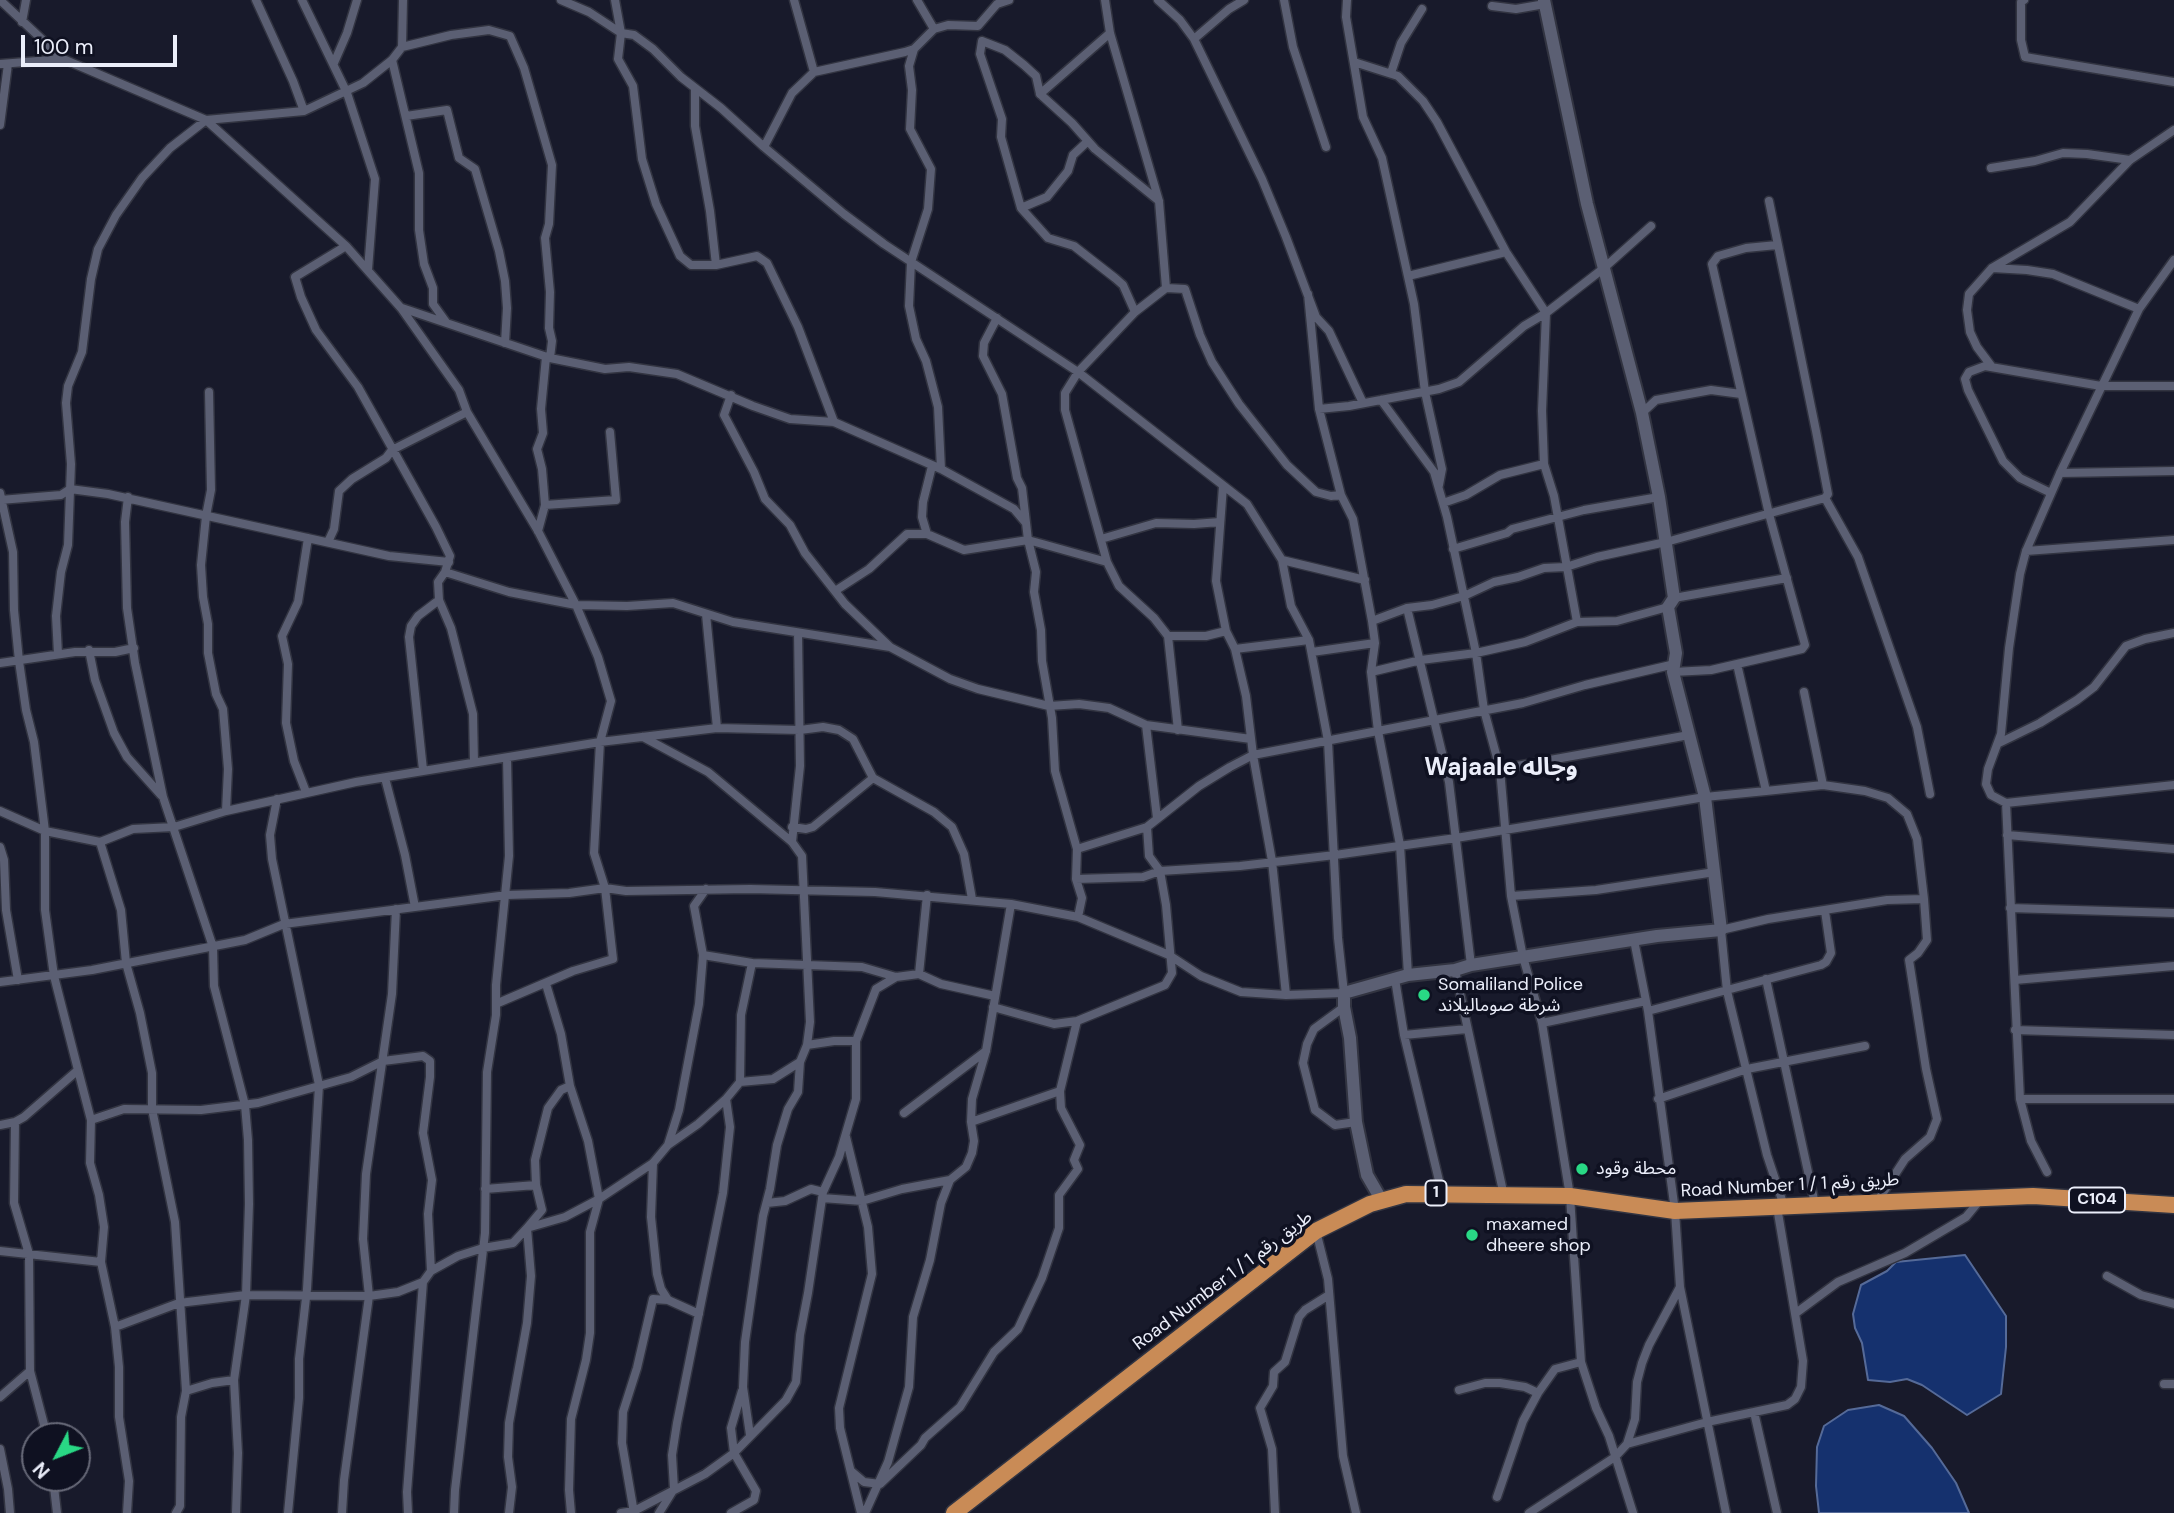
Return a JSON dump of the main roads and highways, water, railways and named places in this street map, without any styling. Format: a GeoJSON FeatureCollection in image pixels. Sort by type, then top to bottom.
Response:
{"type":"FeatureCollection","features":[{"type":"Feature","properties":{"kind":"highway","name":"Road Number 1 / طريق رقم 1"},"geometry":{"type":"LineString","coordinates":[[954,1513],[1316,1231],[1370,1204],[1406,1194],[1442,1193],[1570,1196],[1675,1211],[2020,1196]]}},
{"type":"Feature","properties":{"kind":"highway","name":"C104"},"geometry":{"type":"LineString","coordinates":[[2020,1196],[2174,1205]]}},
{"type":"Feature","properties":{"kind":"water"},"geometry":{"type":"Polygon","coordinates":[[[1965,1255],[2006,1316],[2001,1394],[1967,1415],[1922,1385],[1907,1379],[1890,1382],[1868,1380],[1862,1343],[1855,1328],[1853,1314],[1861,1285],[1887,1271],[1896,1262],[1965,1255]]]}},
{"type":"Feature","properties":{"kind":"water"},"geometry":{"type":"Polygon","coordinates":[[[1879,1405],[1904,1416],[1932,1448],[1956,1483],[1969,1513],[1819,1513],[1816,1486],[1817,1447],[1824,1426],[1848,1410],[1879,1405]]]}},
{"type":"Feature","properties":{"kind":"place","name":"Somaliland Police شرطة صوماليلاند"},"geometry":{"type":"Point","coordinates":[1424,995]}},
{"type":"Feature","properties":{"kind":"place","name":"محطة وقود"},"geometry":{"type":"Point","coordinates":[1582,1169]}},
{"type":"Feature","properties":{"kind":"place","name":"maxamed dheere shop"},"geometry":{"type":"Point","coordinates":[1472,1235]}},
{"type":"Feature","properties":{"kind":"district","name":"Wajaale وجاله"},"geometry":{"type":"Point","coordinates":[1501,769]}}]}
